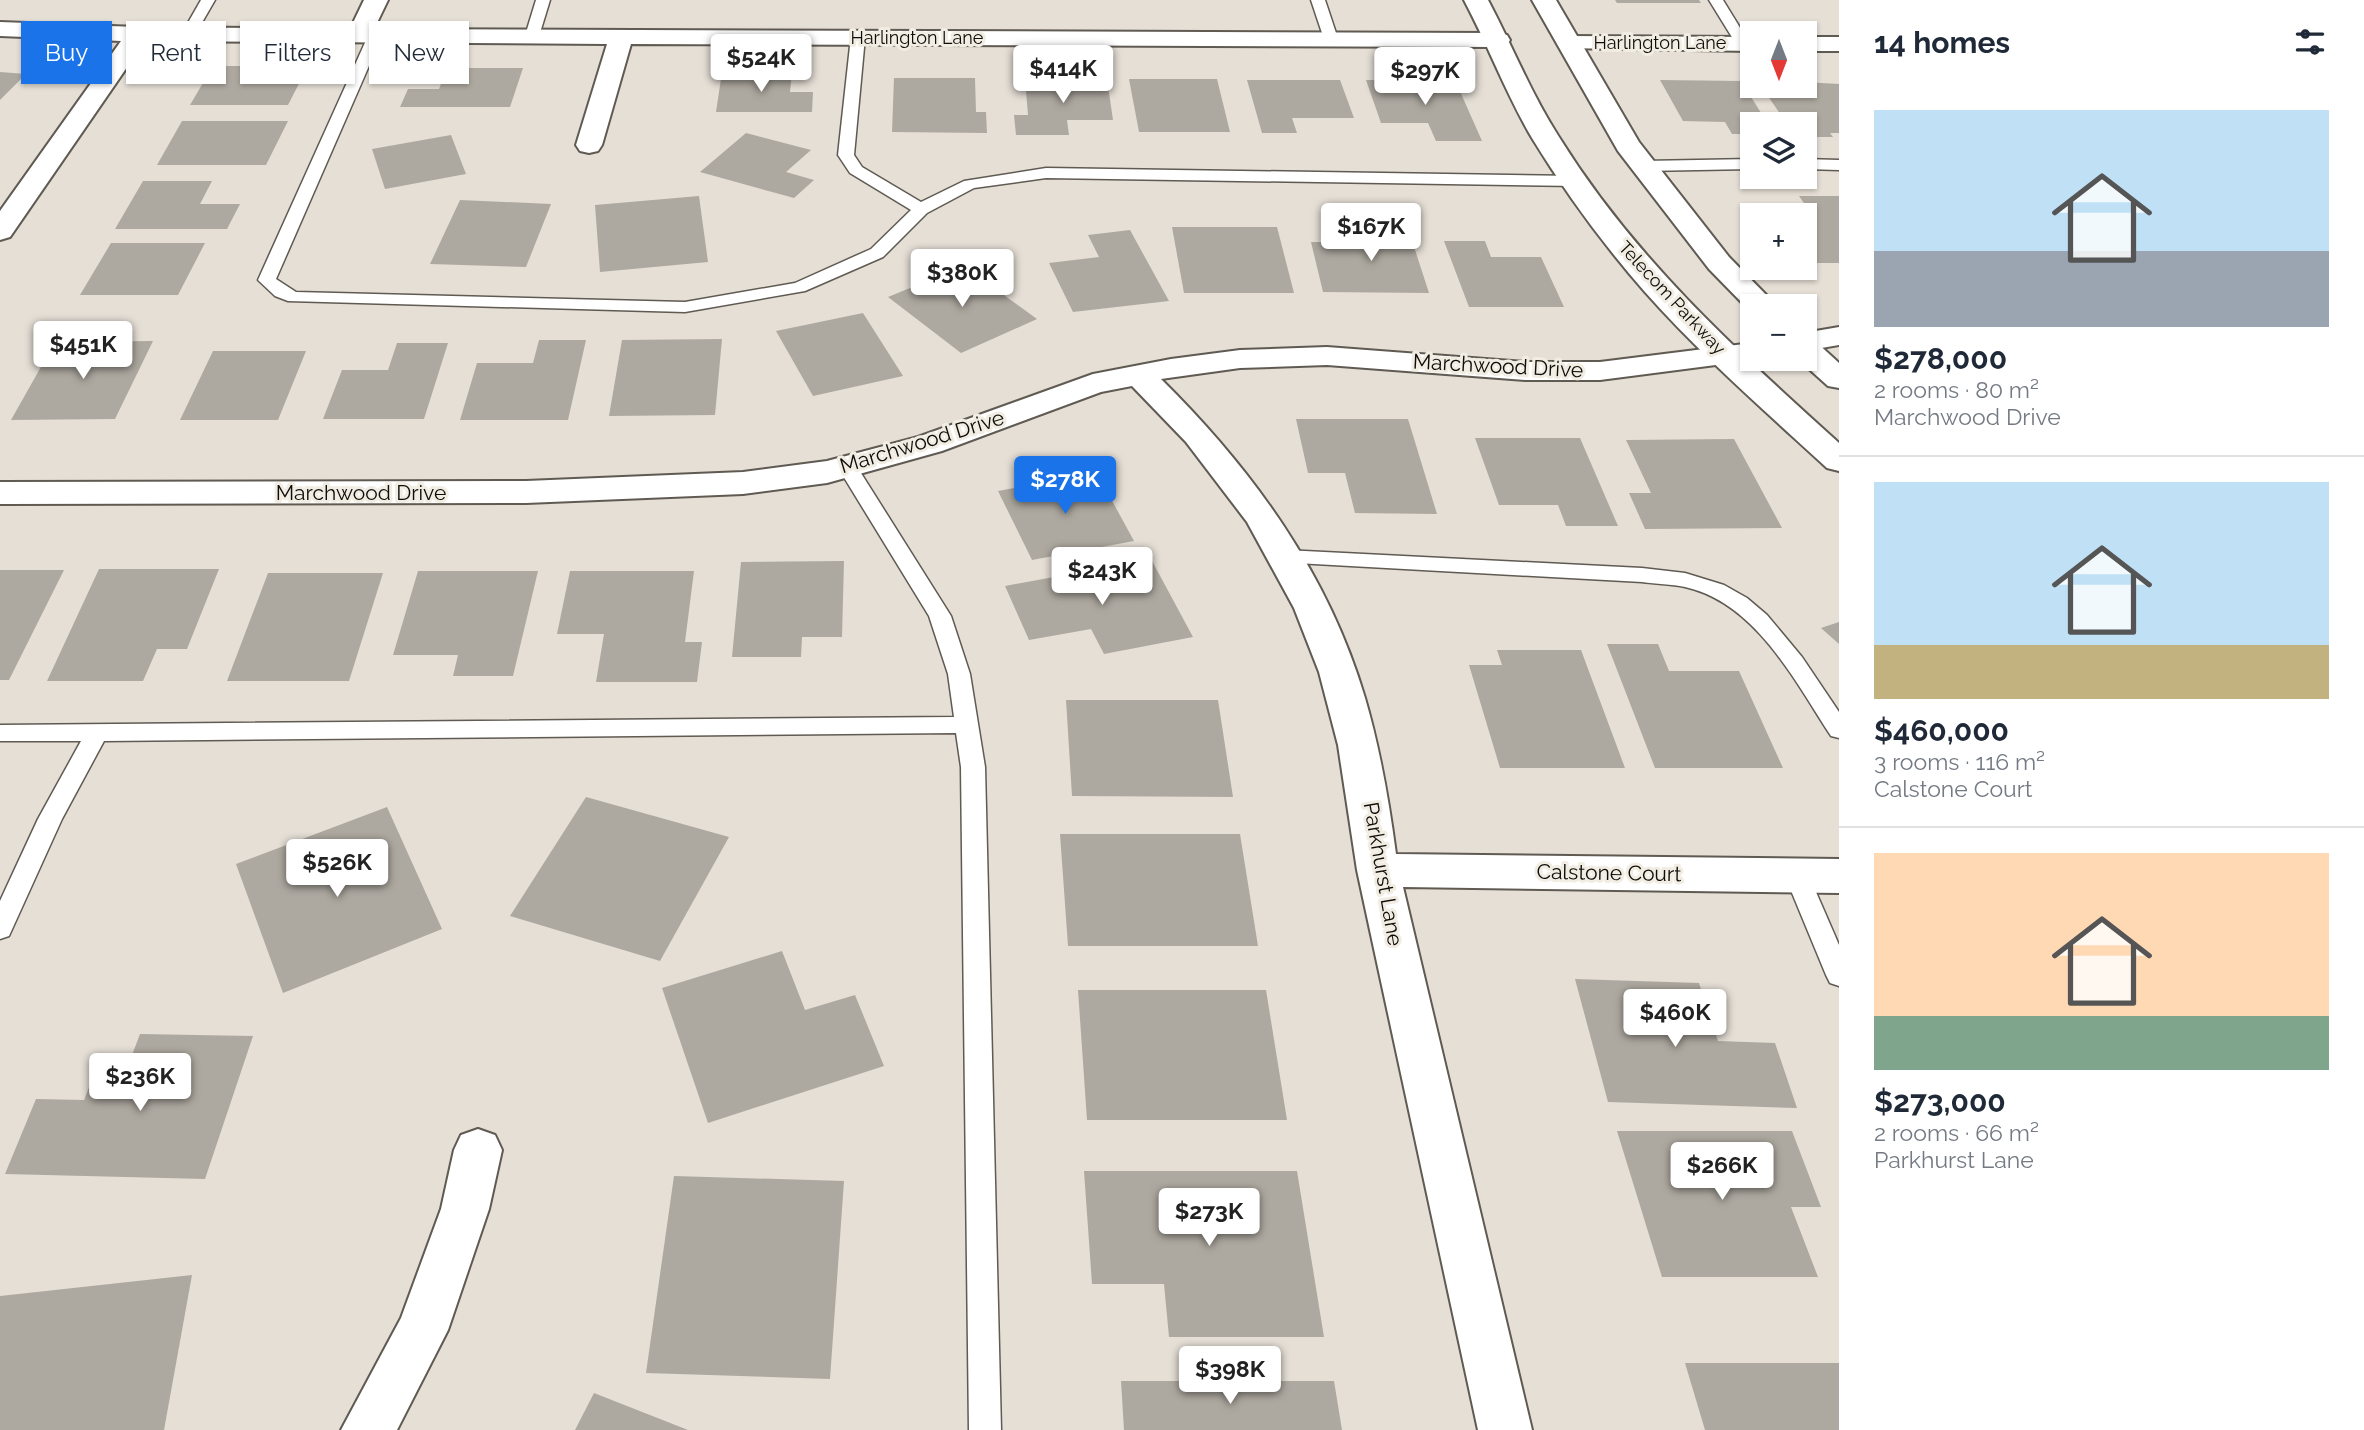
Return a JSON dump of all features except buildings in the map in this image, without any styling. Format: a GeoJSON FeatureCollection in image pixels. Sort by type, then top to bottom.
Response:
{"type":"FeatureCollection","features":[{"type":"Feature","properties":{"kind":"street"},"geometry":{"type":"LineString","coordinates":[[367,36],[376,0]]}},
{"type":"Feature","properties":{"kind":"street","name":"Telecom Parkway"},"geometry":{"type":"LineString","coordinates":[[1476,0],[1497,40],[1507,67],[1539,125],[1632,259],[1739,354],[1839,461]]}},
{"type":"Feature","properties":{"kind":"street"},"geometry":{"type":"LineString","coordinates":[[1544,0],[1627,145],[1719,263],[1750,294]]}},
{"type":"Feature","properties":{"kind":"street","name":"Harlington Lane"},"geometry":{"type":"LineString","coordinates":[[0,29],[126,34]]}},
{"type":"Feature","properties":{"kind":"street","name":"Harlington Lane"},"geometry":{"type":"LineString","coordinates":[[226,35],[1497,40]]}},
{"type":"Feature","properties":{"kind":"street"},"geometry":{"type":"LineString","coordinates":[[589,145],[621,37]]}},
{"type":"Feature","properties":{"kind":"street","name":"Harlington Lane"},"geometry":{"type":"LineString","coordinates":[[1569,43],[1740,44]]}},
{"type":"Feature","properties":{"kind":"street"},"geometry":{"type":"LineString","coordinates":[[1817,44],[1839,44]]}},
{"type":"Feature","properties":{"kind":"street"},"geometry":{"type":"LineString","coordinates":[[0,231],[126,51]]}},
{"type":"Feature","properties":{"kind":"street"},"geometry":{"type":"LineString","coordinates":[[1817,340],[1839,336]]}},
{"type":"Feature","properties":{"kind":"street","name":"Marchwood Drive"},"geometry":{"type":"LineString","coordinates":[[0,493],[526,492],[755,482],[847,466],[930,444],[1093,384],[1138,374],[1240,359],[1327,356],[1525,371],[1600,371],[1739,354]]}},
{"type":"Feature","properties":{"kind":"street"},"geometry":{"type":"LineString","coordinates":[[1817,360],[1839,379]]}},
{"type":"Feature","properties":{"kind":"street","name":"Parkhurst Lane"},"geometry":{"type":"LineString","coordinates":[[1138,374],[1199,436],[1257,511],[1295,574],[1338,672],[1367,782],[1378,870],[1505,1430]]}},
{"type":"Feature","properties":{"kind":"street","name":"Calstone Court"},"geometry":{"type":"LineString","coordinates":[[1378,870],[1839,876]]}},
{"type":"Feature","properties":{"kind":"street"},"geometry":{"type":"LineString","coordinates":[[368,1430],[422,1330],[465,1209],[478,1150]]}},
{"type":"Feature","properties":{"kind":"lane"},"geometry":{"type":"LineString","coordinates":[[196,21],[208,0]]}},
{"type":"Feature","properties":{"kind":"lane"},"geometry":{"type":"LineString","coordinates":[[532,36],[543,0]]}},
{"type":"Feature","properties":{"kind":"lane"},"geometry":{"type":"LineString","coordinates":[[1318,0],[1331,39]]}},
{"type":"Feature","properties":{"kind":"lane"},"geometry":{"type":"LineString","coordinates":[[1716,0],[1740,34]]}},
{"type":"Feature","properties":{"kind":"lane"},"geometry":{"type":"LineString","coordinates":[[367,36],[267,280],[281,292],[294,297],[685,307],[799,287],[877,253],[921,209],[970,184],[1046,173],[1577,181]]}},
{"type":"Feature","properties":{"kind":"lane"},"geometry":{"type":"LineString","coordinates":[[858,37],[846,155],[856,170],[921,209]]}},
{"type":"Feature","properties":{"kind":"lane"},"geometry":{"type":"LineString","coordinates":[[1644,166],[1740,164]]}},
{"type":"Feature","properties":{"kind":"lane"},"geometry":{"type":"LineString","coordinates":[[1817,164],[1839,165]]}},
{"type":"Feature","properties":{"kind":"lane"},"geometry":{"type":"LineString","coordinates":[[847,466],[940,616],[959,674],[974,767],[985,1430]]}},
{"type":"Feature","properties":{"kind":"lane"},"geometry":{"type":"LineString","coordinates":[[1285,557],[1642,575],[1691,581],[1727,595],[1759,617],[1839,730]]}},
{"type":"Feature","properties":{"kind":"lane"},"geometry":{"type":"LineString","coordinates":[[0,733],[967,725]]}},
{"type":"Feature","properties":{"kind":"lane"},"geometry":{"type":"LineString","coordinates":[[0,929],[50,819],[96,734]]}},
{"type":"Feature","properties":{"kind":"lane"},"geometry":{"type":"LineString","coordinates":[[1797,876],[1839,975]]}}]}
